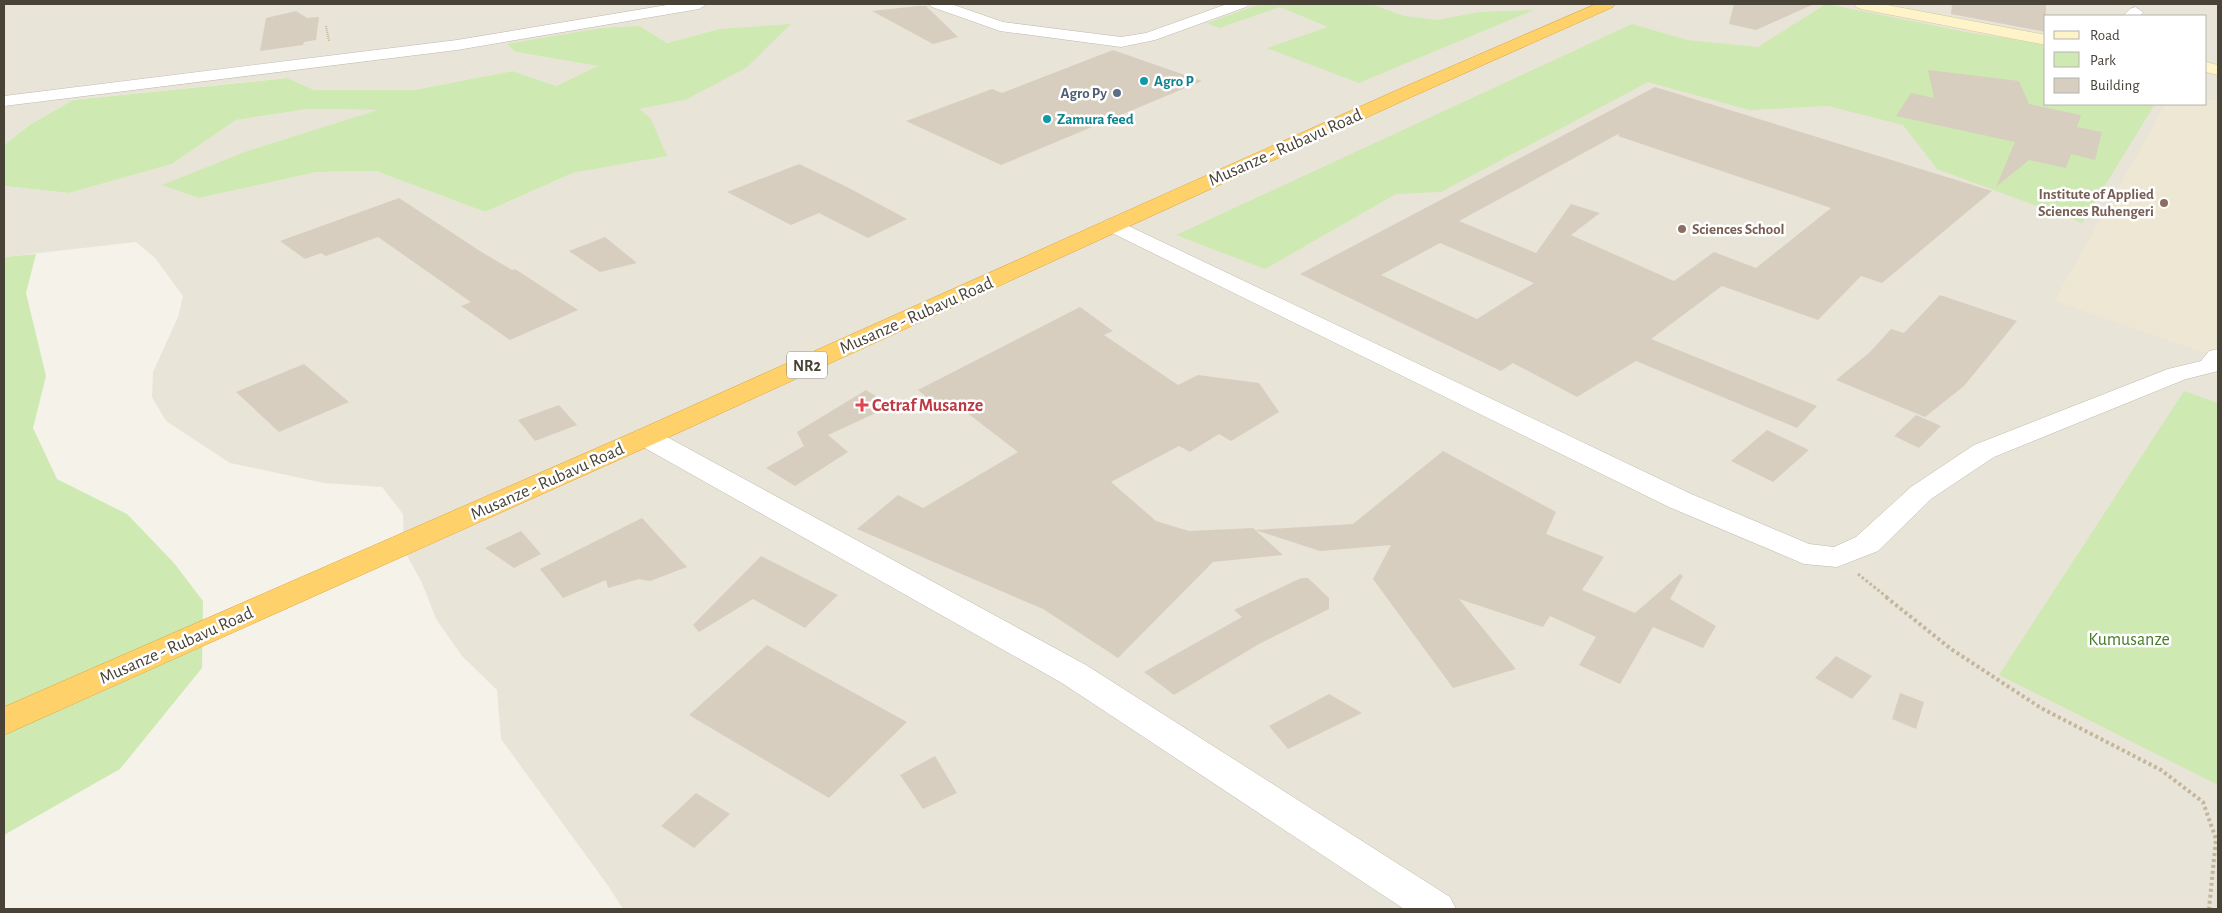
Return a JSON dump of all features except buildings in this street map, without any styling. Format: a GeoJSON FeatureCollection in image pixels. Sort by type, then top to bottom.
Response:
{"type":"FeatureCollection","features":[{"type":"Feature","properties":{"kind":"highway","name":"Musanze - Rubavu Road"},"geometry":{"type":"LineString","coordinates":[[4,722],[646,437],[1401,94],[1608,4]]}},
{"type":"Feature","properties":{"kind":"main road"},"geometry":{"type":"LineString","coordinates":[[1861,4],[1971,28],[2044,40]]}},
{"type":"Feature","properties":{"kind":"street"},"geometry":{"type":"LineString","coordinates":[[4,101],[404,53],[699,4]]}},
{"type":"Feature","properties":{"kind":"street"},"geometry":{"type":"LineString","coordinates":[[936,4],[1000,26],[1122,42],[1149,38],[1241,4]]}},
{"type":"Feature","properties":{"kind":"street"},"geometry":{"type":"LineString","coordinates":[[1114,225],[1679,500],[1804,554],[1837,557],[1867,544],[1921,493],[1984,451],[2177,374],[2210,366],[2218,356]]}},
{"type":"Feature","properties":{"kind":"street"},"geometry":{"type":"LineString","coordinates":[[646,437],[1074,674],[1436,909]]}},
{"type":"Feature","properties":{"kind":"path"},"geometry":{"type":"LineString","coordinates":[[1837,557],[1951,649],[2040,708],[2161,770],[2203,802],[2216,839],[2209,909]]}},
{"type":"Feature","properties":{"kind":"shaded area"},"geometry":{"type":"Polygon","coordinates":[[[4,4],[2218,4],[2218,909],[623,909],[501,739],[497,690],[462,656],[436,619],[422,583],[404,550],[403,514],[382,487],[324,483],[230,463],[166,421],[152,397],[153,372],[178,317],[183,296],[155,258],[136,242],[4,257],[4,186],[69,193],[172,164],[236,120],[308,109],[380,110],[250,150],[199,198],[317,172],[376,171],[485,212],[573,173],[666,156],[651,120],[640,109],[685,100],[719,29],[667,43],[640,26],[516,52],[599,66],[556,86],[513,71],[414,90],[314,90],[286,78],[73,100],[31,124],[4,145],[4,4]]]}},
{"type":"Feature","properties":{"kind":"shaded area","name":"Institute of Applied Sciences Ruhengeri"},"geometry":{"type":"Polygon","coordinates":[[[2207,99],[2218,101],[2218,357],[2054,301],[2165,105],[2207,105],[2207,99]]]}},
{"type":"Feature","properties":{"kind":"green space"},"geometry":{"type":"Polygon","coordinates":[[[1261,4],[1371,4],[1404,16],[1437,20],[1479,12],[1534,10],[1359,83],[1267,48],[1328,27],[1280,7],[1219,28],[1207,23],[1261,4]]]}},
{"type":"Feature","properties":{"kind":"green space"},"geometry":{"type":"Polygon","coordinates":[[[1826,4],[1971,33],[2044,44],[2044,105],[2154,105],[2082,223],[1937,169],[1903,125],[1828,106],[1749,110],[1648,82],[1441,192],[1396,194],[1265,269],[1176,235],[1632,24],[1687,40],[1758,47],[1826,4]]]}},
{"type":"Feature","properties":{"kind":"green space"},"geometry":{"type":"Polygon","coordinates":[[[791,24],[746,68],[685,100],[640,109],[651,119],[667,156],[573,173],[485,212],[376,171],[317,172],[199,198],[162,185],[250,150],[378,110],[308,109],[236,120],[172,164],[69,193],[4,186],[4,145],[31,124],[73,100],[287,78],[314,90],[414,90],[513,71],[556,86],[598,66],[516,52],[507,44],[601,28],[640,26],[667,43],[719,29],[791,24]]]}},
{"type":"Feature","properties":{"kind":"green space"},"geometry":{"type":"Polygon","coordinates":[[[36,254],[26,293],[46,376],[33,428],[57,479],[127,514],[174,563],[203,601],[202,668],[120,769],[4,835],[4,257],[36,254]]]}},
{"type":"Feature","properties":{"kind":"green space","name":"Kumusanze"},"geometry":{"type":"Polygon","coordinates":[[[2184,391],[2218,403],[2218,785],[1999,675],[2184,391]]]}},
{"type":"Feature","properties":{"kind":"place","name":"Agro P"},"geometry":{"type":"Point","coordinates":[1144,81]}},
{"type":"Feature","properties":{"kind":"place","name":"Agro Py"},"geometry":{"type":"Point","coordinates":[1117,93]}},
{"type":"Feature","properties":{"kind":"place","name":"Zamura feed"},"geometry":{"type":"Point","coordinates":[1047,119]}},
{"type":"Feature","properties":{"kind":"place","name":"Institute of Applied Sciences Ruhengeri"},"geometry":{"type":"Point","coordinates":[2164,203]}},
{"type":"Feature","properties":{"kind":"place","name":"Sciences School"},"geometry":{"type":"Point","coordinates":[1682,229]}},
{"type":"Feature","properties":{"kind":"place","name":"Cetraf Musanze"},"geometry":{"type":"Point","coordinates":[862,405]}}]}
